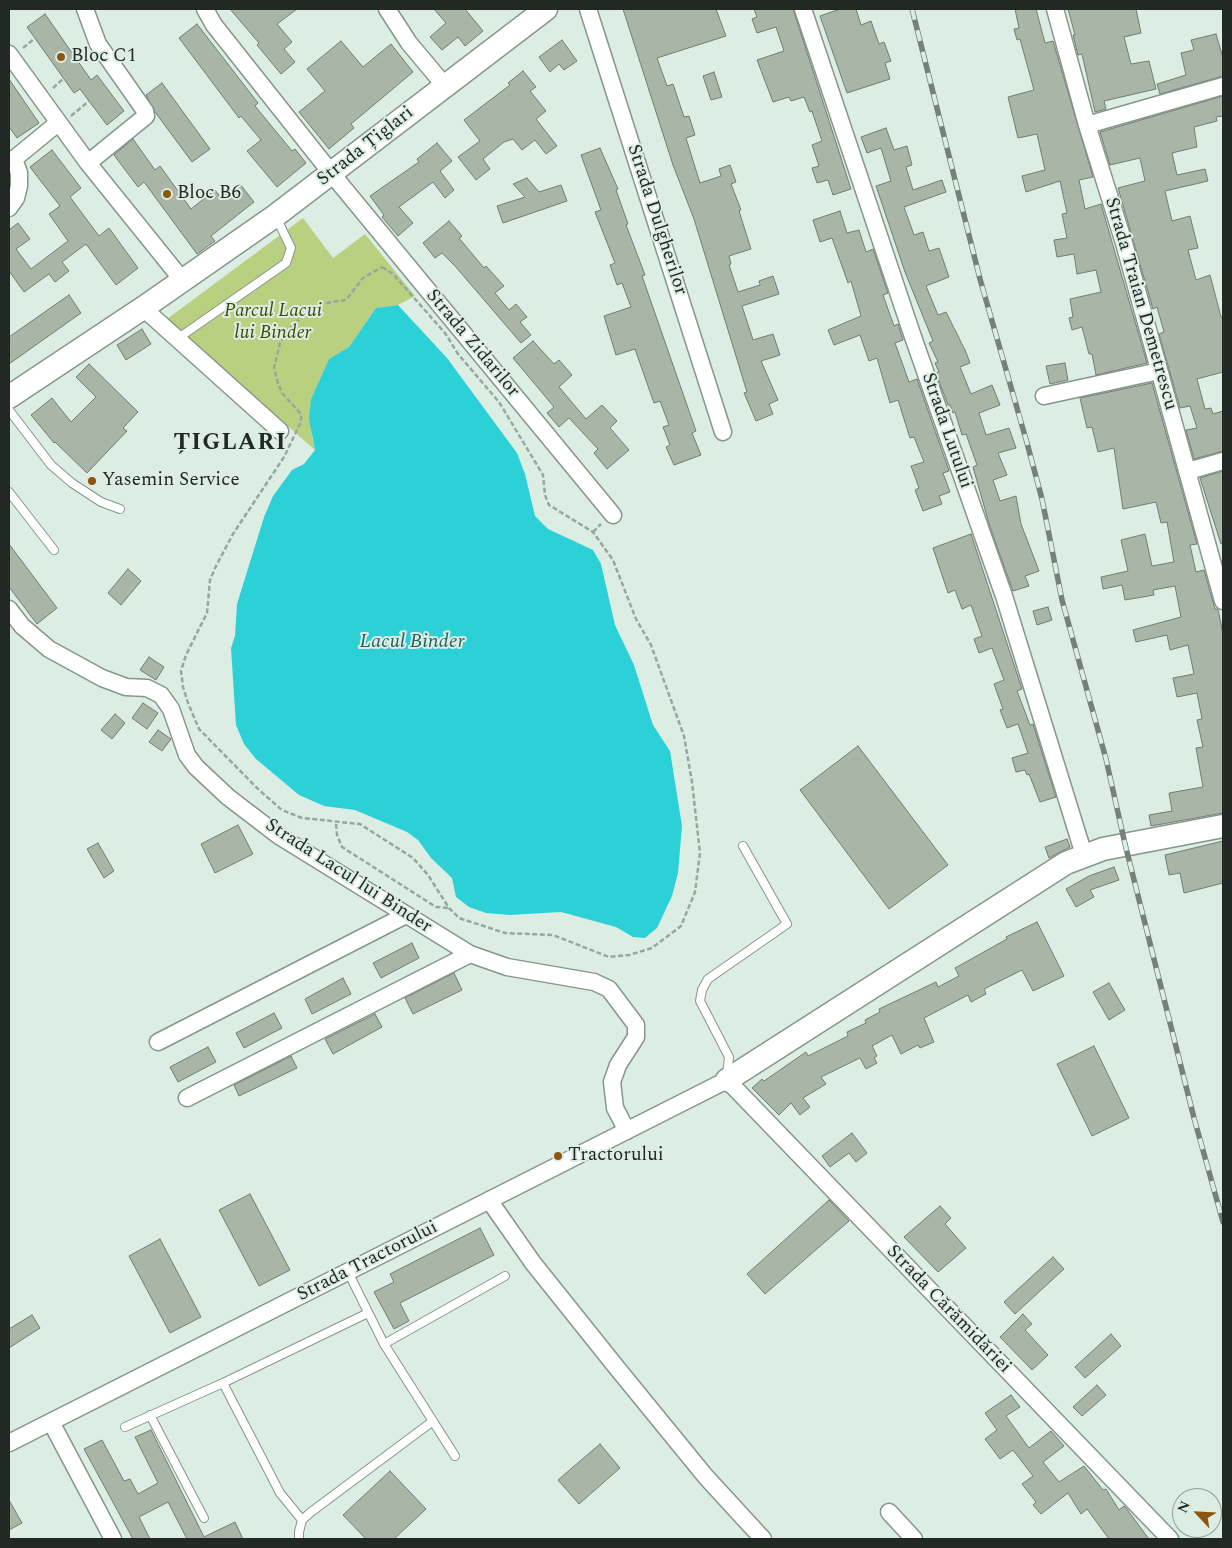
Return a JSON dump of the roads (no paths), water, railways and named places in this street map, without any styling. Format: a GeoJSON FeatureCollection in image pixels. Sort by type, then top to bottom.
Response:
{"type":"FeatureCollection","features":[{"type":"Feature","properties":{"kind":"street"},"geometry":{"type":"LineString","coordinates":[[85,9],[98,44],[145,111],[146,116],[88,163]]}},
{"type":"Feature","properties":{"kind":"street","name":"Strada Zidarilor"},"geometry":{"type":"LineString","coordinates":[[205,9],[214,25],[332,174],[612,515]]}},
{"type":"Feature","properties":{"kind":"street"},"geometry":{"type":"LineString","coordinates":[[388,9],[409,43],[445,86]]}},
{"type":"Feature","properties":{"kind":"street","name":"Strada Țiglari"},"geometry":{"type":"LineString","coordinates":[[9,396],[183,281],[275,216],[546,9]]}},
{"type":"Feature","properties":{"kind":"street","name":"Strada Dulgherilor"},"geometry":{"type":"LineString","coordinates":[[588,9],[723,432]]}},
{"type":"Feature","properties":{"kind":"street","name":"Strada Lutului"},"geometry":{"type":"LineString","coordinates":[[803,9],[912,334],[1004,596],[1084,855]]}},
{"type":"Feature","properties":{"kind":"street","name":"Strada Traian Demetrescu"},"geometry":{"type":"LineString","coordinates":[[1055,9],[1087,125],[1124,243],[1223,601]]}},
{"type":"Feature","properties":{"kind":"street"},"geometry":{"type":"LineString","coordinates":[[9,54],[88,163],[183,281]]}},
{"type":"Feature","properties":{"kind":"street"},"geometry":{"type":"LineString","coordinates":[[1087,125],[1223,86]]}},
{"type":"Feature","properties":{"kind":"street"},"geometry":{"type":"LineString","coordinates":[[9,208],[16,198],[19,186],[19,174],[11,156],[59,124]]}},
{"type":"Feature","properties":{"kind":"street"},"geometry":{"type":"LineString","coordinates":[[143,308],[280,431]]}},
{"type":"Feature","properties":{"kind":"street"},"geometry":{"type":"LineString","coordinates":[[1044,396],[1159,371]]}},
{"type":"Feature","properties":{"kind":"street"},"geometry":{"type":"LineString","coordinates":[[1188,471],[1223,461]]}},
{"type":"Feature","properties":{"kind":"street","name":"Strada Lacul lui Binder"},"geometry":{"type":"LineString","coordinates":[[9,609],[22,626],[49,649],[102,678],[126,687],[147,688],[161,695],[171,709],[187,755],[205,777],[279,836],[470,954],[507,967],[594,982],[609,989],[636,1025],[636,1036],[618,1066],[612,1082],[616,1108],[627,1131]]}},
{"type":"Feature","properties":{"kind":"street"},"geometry":{"type":"LineString","coordinates":[[727,1080],[1048,872],[1084,855],[1124,844],[1223,826]]}},
{"type":"Feature","properties":{"kind":"street"},"geometry":{"type":"LineString","coordinates":[[158,1042],[406,915]]}},
{"type":"Feature","properties":{"kind":"street"},"geometry":{"type":"LineString","coordinates":[[187,1098],[470,954]]}},
{"type":"Feature","properties":{"kind":"street","name":"Strada Tractorului"},"geometry":{"type":"LineString","coordinates":[[9,1443],[727,1080]]}},
{"type":"Feature","properties":{"kind":"street","name":"Strada Cărămidăriei"},"geometry":{"type":"LineString","coordinates":[[727,1080],[1170,1539]]}},
{"type":"Feature","properties":{"kind":"street"},"geometry":{"type":"LineString","coordinates":[[489,1200],[533,1263],[611,1360],[706,1477],[763,1539]]}},
{"type":"Feature","properties":{"kind":"street"},"geometry":{"type":"LineString","coordinates":[[51,1422],[113,1539]]}},
{"type":"Feature","properties":{"kind":"street"},"geometry":{"type":"LineString","coordinates":[[889,1512],[914,1539]]}},
{"type":"Feature","properties":{"kind":"lane"},"geometry":{"type":"LineString","coordinates":[[177,339],[286,263],[291,248],[275,216]]}},
{"type":"Feature","properties":{"kind":"lane"},"geometry":{"type":"LineString","coordinates":[[9,410],[51,465],[72,483],[101,502],[120,509]]}},
{"type":"Feature","properties":{"kind":"lane"},"geometry":{"type":"LineString","coordinates":[[9,492],[54,550]]}},
{"type":"Feature","properties":{"kind":"lane"},"geometry":{"type":"LineString","coordinates":[[727,1080],[729,1057],[700,1001],[702,990],[708,979],[788,924],[743,846]]}},
{"type":"Feature","properties":{"kind":"lane"},"geometry":{"type":"LineString","coordinates":[[348,1272],[384,1344],[455,1456]]}},
{"type":"Feature","properties":{"kind":"lane"},"geometry":{"type":"LineString","coordinates":[[384,1344],[506,1276]]}},
{"type":"Feature","properties":{"kind":"lane"},"geometry":{"type":"LineString","coordinates":[[125,1426],[223,1383],[368,1313]]}},
{"type":"Feature","properties":{"kind":"lane"},"geometry":{"type":"LineString","coordinates":[[223,1383],[280,1493],[302,1520]]}},
{"type":"Feature","properties":{"kind":"lane"},"geometry":{"type":"LineString","coordinates":[[150,1414],[204,1518]]}},
{"type":"Feature","properties":{"kind":"lane"},"geometry":{"type":"LineString","coordinates":[[299,1539],[302,1520],[433,1421]]}},
{"type":"Feature","properties":{"kind":"water","name":"Lacul Binder"},"geometry":{"type":"Polygon","coordinates":[[[398,305],[447,358],[517,453],[525,474],[535,516],[548,529],[593,550],[601,564],[615,625],[634,665],[653,725],[670,751],[682,826],[678,873],[672,896],[657,928],[645,938],[633,937],[616,927],[561,912],[510,915],[486,913],[469,907],[456,897],[452,878],[431,858],[418,840],[407,832],[355,810],[324,806],[299,795],[256,759],[244,744],[236,725],[231,648],[235,636],[237,604],[264,517],[273,496],[292,470],[304,464],[315,450],[309,419],[311,399],[329,359],[349,347],[376,308],[398,305]]]}},
{"type":"Feature","properties":{"kind":"railway"},"geometry":{"type":"LineString","coordinates":[[912,9],[980,279],[1042,499],[1062,600],[1106,759],[1125,844],[1194,1118],[1223,1222]]}},
{"type":"Feature","properties":{"kind":"place","name":"Bloc C1"},"geometry":{"type":"Point","coordinates":[61,57]}},
{"type":"Feature","properties":{"kind":"place","name":"Bloc B6"},"geometry":{"type":"Point","coordinates":[167,194]}},
{"type":"Feature","properties":{"kind":"place","name":"Yasemin Service"},"geometry":{"type":"Point","coordinates":[92,481]}},
{"type":"Feature","properties":{"kind":"place","name":"Tractorului"},"geometry":{"type":"Point","coordinates":[558,1156]}},
{"type":"Feature","properties":{"kind":"district","name":"ȚIGLARI"},"geometry":{"type":"Point","coordinates":[230,444]}},
{"type":"Feature","properties":{"kind":"park label","name":"Parcul Lacui lui Binder"},"geometry":{"type":"Point","coordinates":[273,323]}}]}
